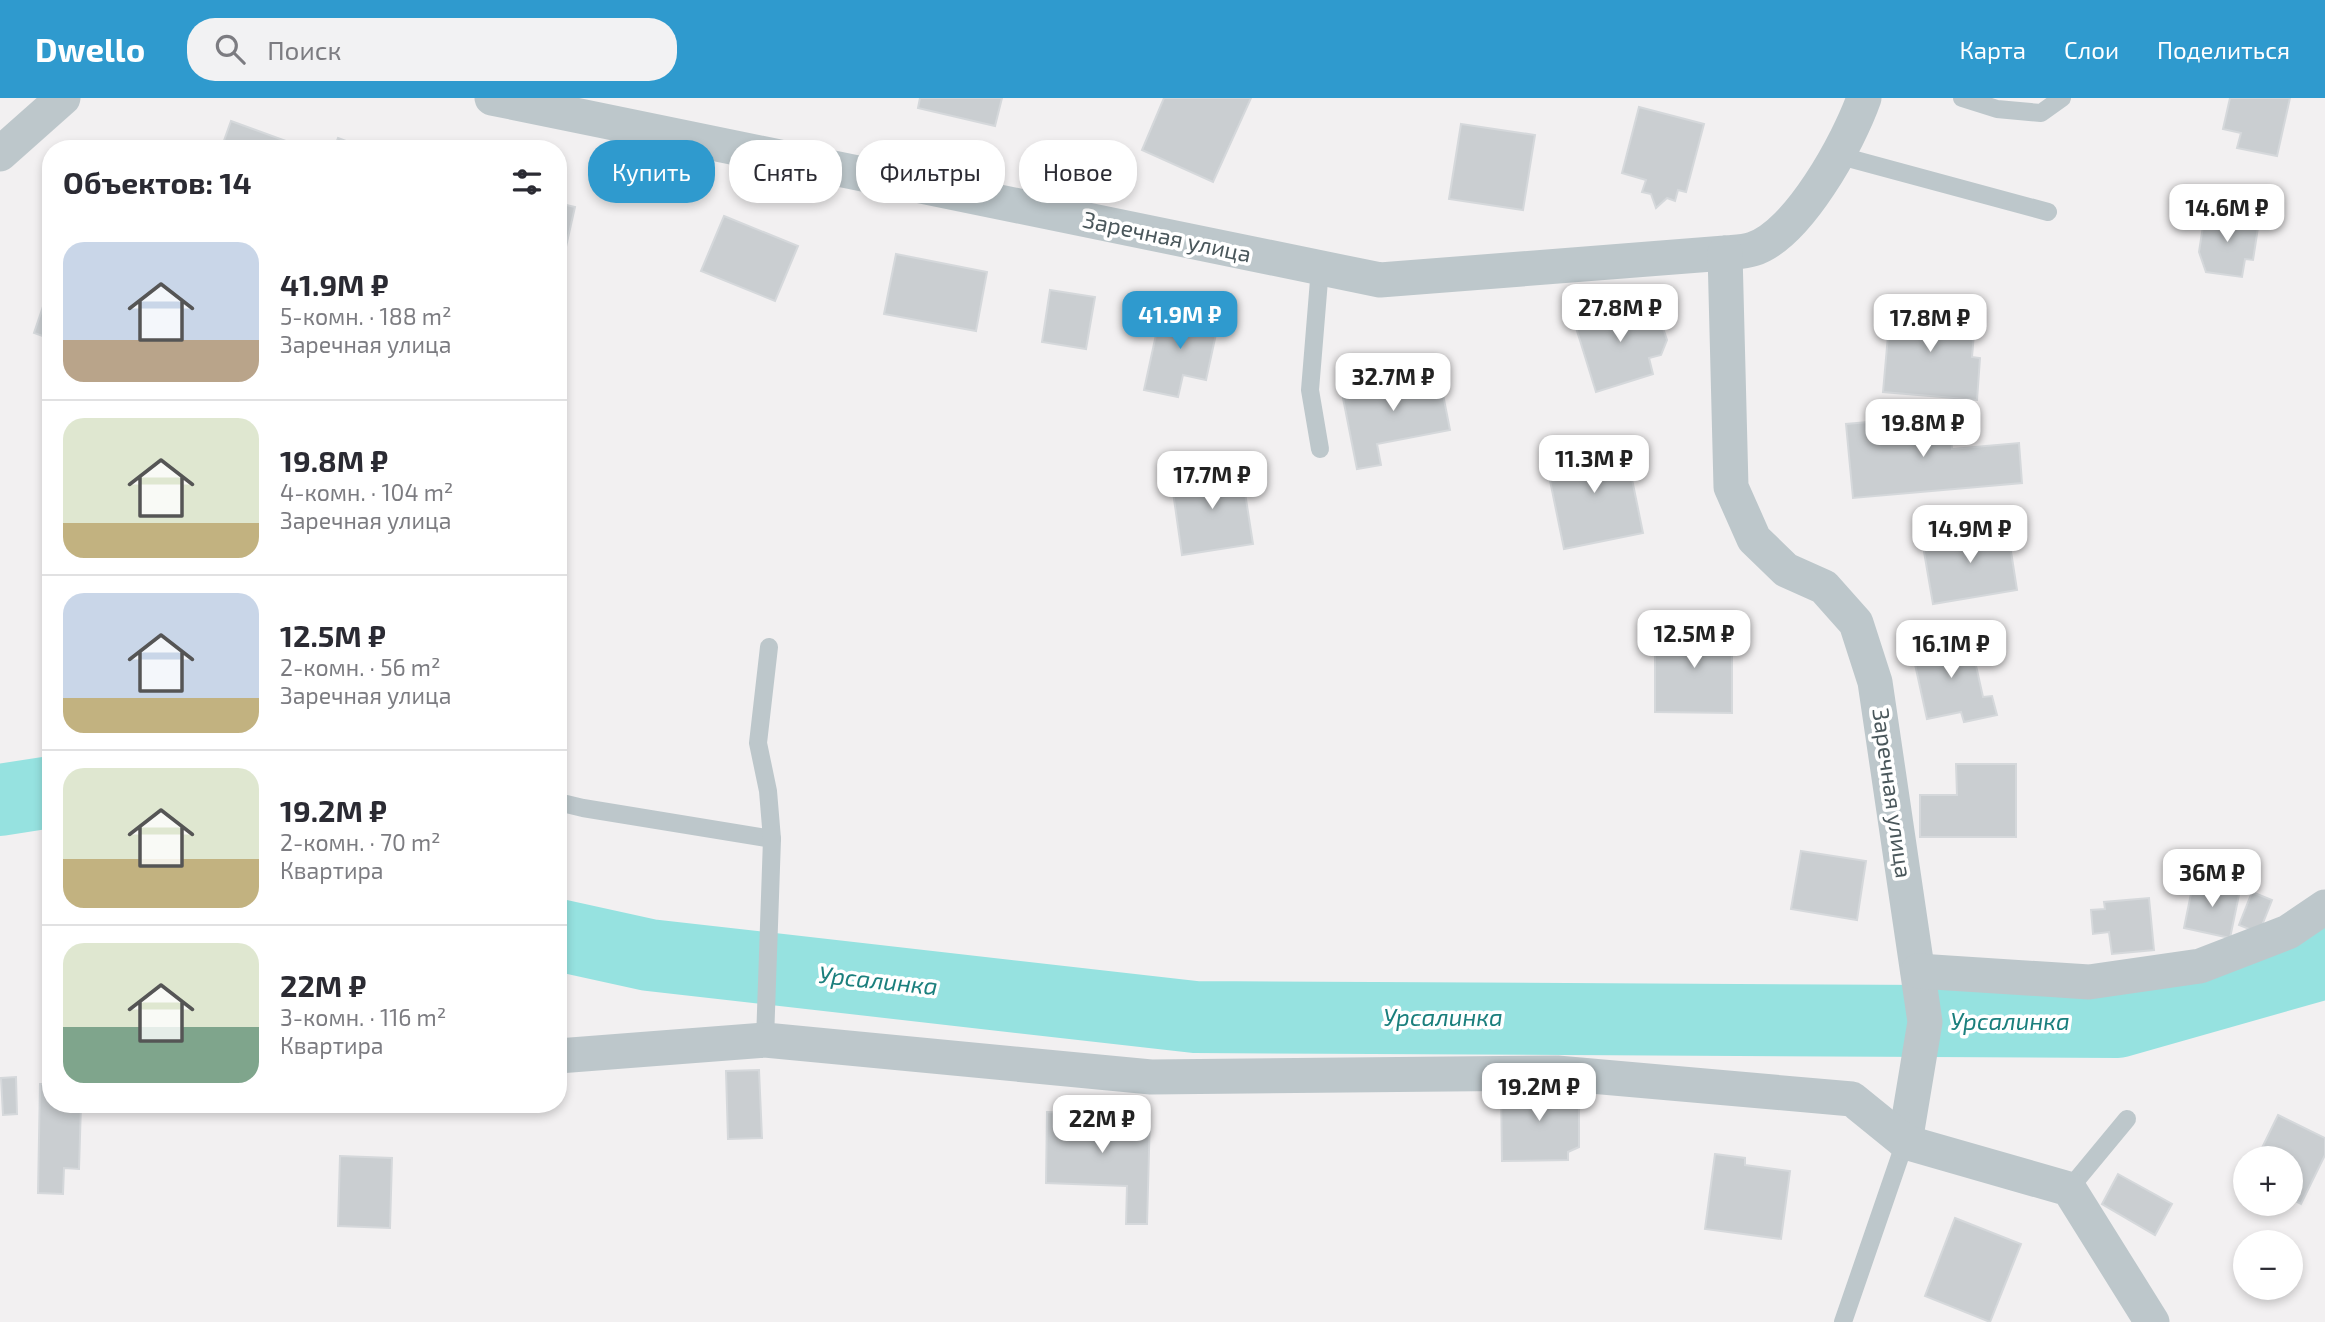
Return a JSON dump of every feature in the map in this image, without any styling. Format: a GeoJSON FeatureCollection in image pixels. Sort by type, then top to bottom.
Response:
{"type":"FeatureCollection","features":[{"type":"Feature","properties":{"kind":"street"},"geometry":{"type":"LineString","coordinates":[[0,154],[64,98]]}},
{"type":"Feature","properties":{"kind":"street","name":"Заречная улица"},"geometry":{"type":"LineString","coordinates":[[492,98],[1380,281],[1754,249],[1782,232],[1810,198],[1857,120],[1864,98]]}},
{"type":"Feature","properties":{"kind":"street","name":"Заречная улица"},"geometry":{"type":"LineString","coordinates":[[1725,253],[1731,487],[1754,539],[1786,570],[1824,587],[1856,623],[1875,682],[1924,1022],[1905,1142]]}},
{"type":"Feature","properties":{"kind":"street"},"geometry":{"type":"LineString","coordinates":[[1918,971],[2090,982],[2200,966],[2288,932],[2325,907]]}},
{"type":"Feature","properties":{"kind":"street"},"geometry":{"type":"LineString","coordinates":[[567,1055],[765,1040],[1151,1077],[1557,1073],[1852,1098],[1905,1142],[2069,1189],[2152,1322]]}},
{"type":"Feature","properties":{"kind":"lane"},"geometry":{"type":"LineString","coordinates":[[1962,98],[1997,109],[2023,113],[2040,113],[2062,98]]}},
{"type":"Feature","properties":{"kind":"lane"},"geometry":{"type":"LineString","coordinates":[[1837,155],[2048,212]]}},
{"type":"Feature","properties":{"kind":"lane"},"geometry":{"type":"LineString","coordinates":[[1320,268],[1310,390],[1320,449]]}},
{"type":"Feature","properties":{"kind":"lane"},"geometry":{"type":"LineString","coordinates":[[765,1040],[772,839],[768,791],[758,743],[769,646]]}},
{"type":"Feature","properties":{"kind":"lane"},"geometry":{"type":"LineString","coordinates":[[567,804],[772,839]]}},
{"type":"Feature","properties":{"kind":"lane"},"geometry":{"type":"LineString","coordinates":[[2069,1189],[2127,1119]]}},
{"type":"Feature","properties":{"kind":"lane"},"geometry":{"type":"LineString","coordinates":[[1843,1322],[1905,1142]]}},
{"type":"Feature","properties":{"kind":"building"},"geometry":{"type":"Polygon","coordinates":[[[920,98],[1002,98],[995,126],[918,108],[920,98]]]}},
{"type":"Feature","properties":{"kind":"building"},"geometry":{"type":"Polygon","coordinates":[[[1164,98],[1251,98],[1213,182],[1142,150],[1164,98]]]}},
{"type":"Feature","properties":{"kind":"building"},"geometry":{"type":"Polygon","coordinates":[[[2230,98],[2290,98],[2277,156],[2237,148],[2241,133],[2223,129],[2230,98]]]}},
{"type":"Feature","properties":{"kind":"building"},"geometry":{"type":"Polygon","coordinates":[[[1639,107],[1704,124],[1686,192],[1678,190],[1675,201],[1667,198],[1656,208],[1651,194],[1642,192],[1646,180],[1622,173],[1639,107]]]}},
{"type":"Feature","properties":{"kind":"building"},"geometry":{"type":"Polygon","coordinates":[[[231,121],[283,140],[224,140],[231,121]]]}},
{"type":"Feature","properties":{"kind":"building"},"geometry":{"type":"Polygon","coordinates":[[[1461,124],[1535,135],[1523,210],[1449,199],[1461,124]]]}},
{"type":"Feature","properties":{"kind":"building"},"geometry":{"type":"Polygon","coordinates":[[[567,205],[575,207],[567,242],[567,205]]]}},
{"type":"Feature","properties":{"kind":"building"},"geometry":{"type":"Polygon","coordinates":[[[2205,213],[2259,221],[2253,260],[2245,259],[2242,277],[2206,272],[2199,252],[2205,213]]]}},
{"type":"Feature","properties":{"kind":"building"},"geometry":{"type":"Polygon","coordinates":[[[724,216],[798,246],[775,301],[701,271],[724,216]]]}},
{"type":"Feature","properties":{"kind":"building"},"geometry":{"type":"Polygon","coordinates":[[[896,254],[987,272],[976,331],[884,314],[896,254]]]}},
{"type":"Feature","properties":{"kind":"building"},"geometry":{"type":"Polygon","coordinates":[[[1050,290],[1095,297],[1086,349],[1042,342],[1050,290]]]}},
{"type":"Feature","properties":{"kind":"building"},"geometry":{"type":"Polygon","coordinates":[[[1631,300],[1635,313],[1647,310],[1660,319],[1667,340],[1661,355],[1649,358],[1653,374],[1596,392],[1573,318],[1631,300]]]}},
{"type":"Feature","properties":{"kind":"building"},"geometry":{"type":"Polygon","coordinates":[[[1891,302],[1948,306],[1947,320],[1975,322],[1972,357],[1980,358],[1977,400],[1883,392],[1891,302]]]}},
{"type":"Feature","properties":{"kind":"building"},"geometry":{"type":"Polygon","coordinates":[[[1162,307],[1219,320],[1206,380],[1183,375],[1178,397],[1144,390],[1162,307]]]}},
{"type":"Feature","properties":{"kind":"building"},"geometry":{"type":"Polygon","coordinates":[[[42,309],[42,336],[34,333],[42,309]]]}},
{"type":"Feature","properties":{"kind":"building"},"geometry":{"type":"Polygon","coordinates":[[[1438,369],[1450,430],[1377,444],[1381,465],[1357,469],[1341,388],[1438,369]]]}},
{"type":"Feature","properties":{"kind":"building"},"geometry":{"type":"Polygon","coordinates":[[[1949,415],[1952,449],[2019,443],[2022,483],[1853,498],[1846,424],[1949,415]]]}},
{"type":"Feature","properties":{"kind":"building"},"geometry":{"type":"Polygon","coordinates":[[[1624,440],[1643,533],[1564,549],[1545,456],[1624,440]]]}},
{"type":"Feature","properties":{"kind":"building"},"geometry":{"type":"Polygon","coordinates":[[[1241,467],[1253,544],[1182,555],[1171,478],[1241,467]]]}},
{"type":"Feature","properties":{"kind":"building"},"geometry":{"type":"Polygon","coordinates":[[[2007,526],[2017,590],[1933,604],[1922,540],[2007,526]]]}},
{"type":"Feature","properties":{"kind":"building"},"geometry":{"type":"Polygon","coordinates":[[[1655,627],[1732,628],[1732,713],[1655,712],[1655,627]]]}},
{"type":"Feature","properties":{"kind":"building"},"geometry":{"type":"Polygon","coordinates":[[[1969,634],[1983,697],[1992,696],[1997,715],[1964,722],[1961,712],[1927,719],[1911,646],[1969,634]]]}},
{"type":"Feature","properties":{"kind":"building"},"geometry":{"type":"Polygon","coordinates":[[[1956,764],[2016,764],[2016,837],[1920,837],[1920,795],[1957,795],[1956,764]]]}},
{"type":"Feature","properties":{"kind":"building"},"geometry":{"type":"Polygon","coordinates":[[[1801,851],[1866,861],[1857,920],[1791,909],[1801,851]]]}},
{"type":"Feature","properties":{"kind":"building"},"geometry":{"type":"Polygon","coordinates":[[[2194,879],[2240,890],[2230,938],[2184,928],[2194,879]]]}},
{"type":"Feature","properties":{"kind":"building"},"geometry":{"type":"Polygon","coordinates":[[[2252,892],[2272,900],[2259,933],[2239,925],[2252,892]]]}},
{"type":"Feature","properties":{"kind":"building"},"geometry":{"type":"Polygon","coordinates":[[[2149,898],[2154,950],[2112,954],[2109,932],[2093,934],[2091,910],[2105,909],[2104,902],[2149,898]]]}},
{"type":"Feature","properties":{"kind":"building"},"geometry":{"type":"Polygon","coordinates":[[[759,1070],[762,1138],[728,1139],[726,1071],[759,1070]]]}},
{"type":"Feature","properties":{"kind":"building"},"geometry":{"type":"Polygon","coordinates":[[[16,1077],[17,1114],[3,1115],[1,1078],[16,1077]]]}},
{"type":"Feature","properties":{"kind":"building"},"geometry":{"type":"Polygon","coordinates":[[[42,1084],[42,1113],[81,1113],[79,1169],[64,1168],[63,1194],[38,1193],[42,1084]]]}},
{"type":"Feature","properties":{"kind":"building"},"geometry":{"type":"Polygon","coordinates":[[[1567,1085],[1567,1093],[1579,1099],[1579,1147],[1568,1152],[1568,1160],[1502,1161],[1501,1086],[1567,1085]]]}},
{"type":"Feature","properties":{"kind":"building"},"geometry":{"type":"Polygon","coordinates":[[[1047,1112],[1150,1115],[1147,1224],[1126,1224],[1127,1186],[1046,1183],[1047,1112]]]}},
{"type":"Feature","properties":{"kind":"building"},"geometry":{"type":"Polygon","coordinates":[[[2278,1115],[2325,1138],[2325,1155],[2303,1200],[2303,1146],[2263,1146],[2278,1115]]]}},
{"type":"Feature","properties":{"kind":"building"},"geometry":{"type":"Polygon","coordinates":[[[1715,1154],[1745,1158],[1745,1165],[1790,1171],[1781,1239],[1705,1229],[1715,1154]]]}},
{"type":"Feature","properties":{"kind":"building"},"geometry":{"type":"Polygon","coordinates":[[[340,1156],[392,1158],[390,1228],[338,1226],[340,1156]]]}},
{"type":"Feature","properties":{"kind":"building"},"geometry":{"type":"Polygon","coordinates":[[[2118,1174],[2172,1204],[2155,1235],[2102,1204],[2118,1174]]]}},
{"type":"Feature","properties":{"kind":"building"},"geometry":{"type":"Polygon","coordinates":[[[1955,1218],[2021,1244],[1990,1322],[1925,1296],[1955,1218]]]}},
{"type":"Feature","properties":{"kind":"waterway","name":"Урсалинка"},"geometry":{"type":"LineString","coordinates":[[0,800],[42,793]]}},
{"type":"Feature","properties":{"kind":"waterway","name":"Урсалинка"},"geometry":{"type":"LineString","coordinates":[[567,937],[649,955],[1195,1017],[2118,1022],[2325,963]]}}]}
